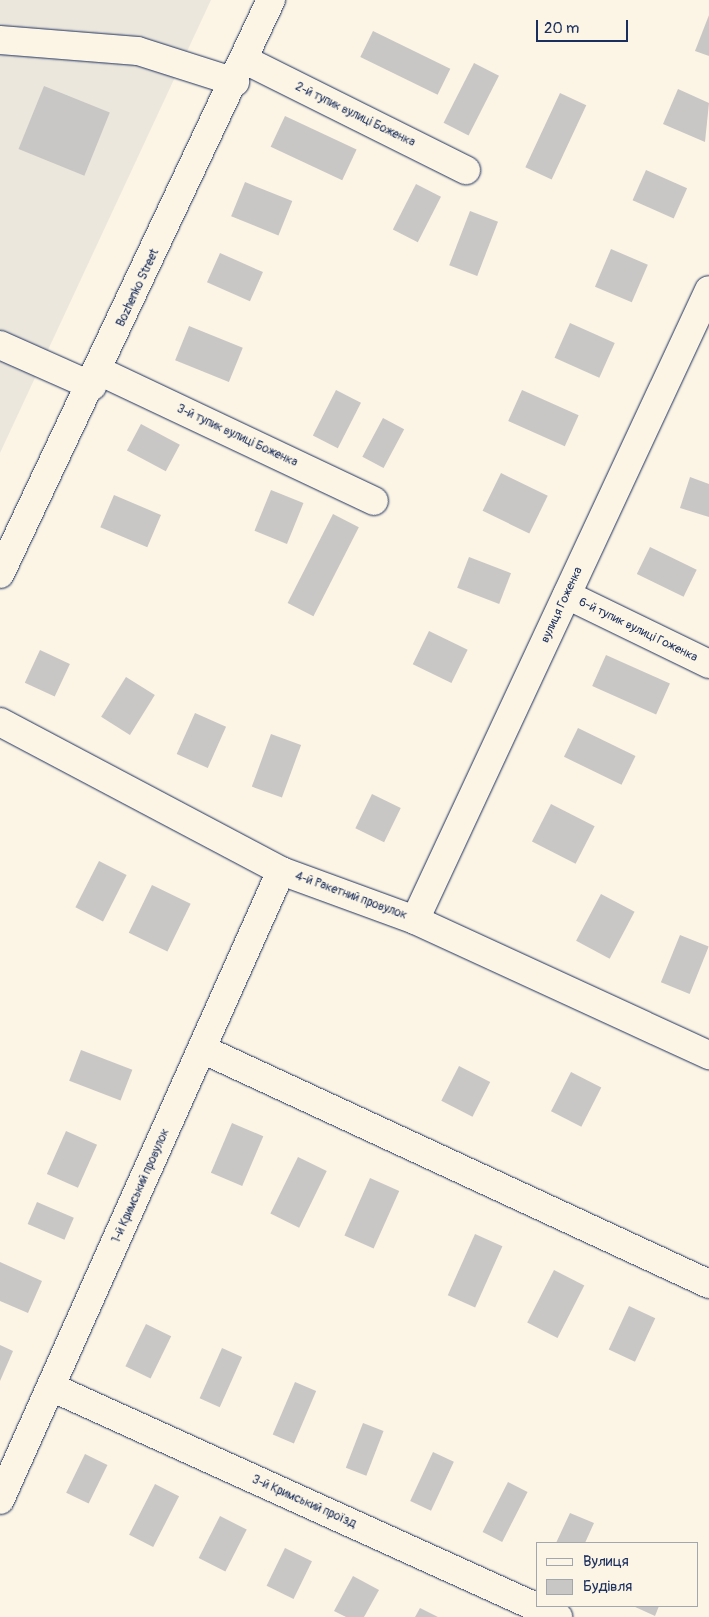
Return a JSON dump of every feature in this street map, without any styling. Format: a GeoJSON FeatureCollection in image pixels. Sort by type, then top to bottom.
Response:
{"type":"FeatureCollection","features":[{"type":"Feature","properties":{"kind":"street","name":"Bozhenko Street"},"geometry":{"type":"LineString","coordinates":[[0,574],[95,379],[240,71],[271,0]]}},
{"type":"Feature","properties":{"kind":"street","name":"2-й тупик вулиці Боженка"},"geometry":{"type":"LineString","coordinates":[[0,40],[138,51],[240,71],[466,170]]}},
{"type":"Feature","properties":{"kind":"street","name":"вулиця Гоженка"},"geometry":{"type":"LineString","coordinates":[[415,920],[709,290]]}},
{"type":"Feature","properties":{"kind":"street","name":"3-й тупик вулиці Боженка"},"geometry":{"type":"LineString","coordinates":[[0,345],[95,379],[374,501]]}},
{"type":"Feature","properties":{"kind":"street","name":"6-й тупик вулиці Гоженка"},"geometry":{"type":"LineString","coordinates":[[567,595],[709,664]]}},
{"type":"Feature","properties":{"kind":"street","name":"4-й Ракетний провулок"},"geometry":{"type":"LineString","coordinates":[[0,722],[281,871],[415,920],[709,1055]]}},
{"type":"Feature","properties":{"kind":"street","name":"1-й Кримський провулок"},"geometry":{"type":"LineString","coordinates":[[0,1500],[281,871]]}},
{"type":"Feature","properties":{"kind":"street"},"geometry":{"type":"LineString","coordinates":[[202,1049],[709,1284]]}},
{"type":"Feature","properties":{"kind":"street","name":"3-й Кримський проїзд"},"geometry":{"type":"LineString","coordinates":[[50,1387],[558,1617]]}},
{"type":"Feature","properties":{"kind":"shaded area"},"geometry":{"type":"Polygon","coordinates":[[[0,0],[211,0],[0,453],[0,0]]]}},
{"type":"Feature","properties":{"kind":"building"},"geometry":{"type":"Polygon","coordinates":[[[709,15],[709,56],[695,51],[709,15]]]}},
{"type":"Feature","properties":{"kind":"building"},"geometry":{"type":"Polygon","coordinates":[[[373,31],[450,69],[438,95],[360,57],[373,31]]]}},
{"type":"Feature","properties":{"kind":"building"},"geometry":{"type":"Polygon","coordinates":[[[474,63],[499,76],[469,135],[444,123],[474,63]]]}},
{"type":"Feature","properties":{"kind":"building"},"geometry":{"type":"Polygon","coordinates":[[[44,86],[110,113],[84,176],[19,149],[44,86]]]}},
{"type":"Feature","properties":{"kind":"building"},"geometry":{"type":"Polygon","coordinates":[[[678,89],[709,103],[705,142],[663,124],[678,89]]]}},
{"type":"Feature","properties":{"kind":"building"},"geometry":{"type":"Polygon","coordinates":[[[560,93],[586,105],[552,180],[525,167],[560,93]]]}},
{"type":"Feature","properties":{"kind":"building"},"geometry":{"type":"Polygon","coordinates":[[[285,116],[357,149],[342,180],[271,147],[285,116]]]}},
{"type":"Feature","properties":{"kind":"building"},"geometry":{"type":"Polygon","coordinates":[[[646,170],[687,188],[674,218],[633,200],[646,170]]]}},
{"type":"Feature","properties":{"kind":"building"},"geometry":{"type":"Polygon","coordinates":[[[245,182],[292,201],[278,235],[231,216],[245,182]]]}},
{"type":"Feature","properties":{"kind":"building"},"geometry":{"type":"Polygon","coordinates":[[[416,184],[441,197],[418,242],[393,229],[416,184]]]}},
{"type":"Feature","properties":{"kind":"building"},"geometry":{"type":"Polygon","coordinates":[[[470,211],[498,222],[477,276],[449,265],[470,211]]]}},
{"type":"Feature","properties":{"kind":"building"},"geometry":{"type":"Polygon","coordinates":[[[611,249],[648,265],[632,302],[595,287],[611,249]]]}},
{"type":"Feature","properties":{"kind":"building"},"geometry":{"type":"Polygon","coordinates":[[[220,253],[263,272],[250,301],[207,282],[220,253]]]}},
{"type":"Feature","properties":{"kind":"building"},"geometry":{"type":"Polygon","coordinates":[[[570,323],[615,343],[599,378],[555,358],[570,323]]]}},
{"type":"Feature","properties":{"kind":"building"},"geometry":{"type":"Polygon","coordinates":[[[189,326],[243,348],[229,382],[175,360],[189,326]]]}},
{"type":"Feature","properties":{"kind":"building"},"geometry":{"type":"Polygon","coordinates":[[[336,390],[361,403],[338,448],[313,435],[336,390]]]}},
{"type":"Feature","properties":{"kind":"building"},"geometry":{"type":"Polygon","coordinates":[[[522,390],[579,415],[565,446],[508,421],[522,390]]]}},
{"type":"Feature","properties":{"kind":"building"},"geometry":{"type":"Polygon","coordinates":[[[383,418],[404,429],[384,468],[362,457],[383,418]]]}},
{"type":"Feature","properties":{"kind":"building"},"geometry":{"type":"Polygon","coordinates":[[[141,424],[180,445],[166,471],[127,450],[141,424]]]}},
{"type":"Feature","properties":{"kind":"building"},"geometry":{"type":"Polygon","coordinates":[[[501,473],[548,496],[529,534],[483,511],[501,473]]]}},
{"type":"Feature","properties":{"kind":"building"},"geometry":{"type":"Polygon","coordinates":[[[690,477],[709,484],[709,517],[680,508],[690,477]]]}},
{"type":"Feature","properties":{"kind":"building"},"geometry":{"type":"Polygon","coordinates":[[[271,490],[303,503],[287,544],[255,531],[271,490]]]}},
{"type":"Feature","properties":{"kind":"building"},"geometry":{"type":"Polygon","coordinates":[[[114,495],[161,515],[147,547],[100,527],[114,495]]]}},
{"type":"Feature","properties":{"kind":"building"},"geometry":{"type":"Polygon","coordinates":[[[333,514],[359,527],[313,616],[288,603],[333,514]]]}},
{"type":"Feature","properties":{"kind":"building"},"geometry":{"type":"Polygon","coordinates":[[[650,547],[697,570],[684,597],[637,574],[650,547]]]}},
{"type":"Feature","properties":{"kind":"building"},"geometry":{"type":"Polygon","coordinates":[[[469,557],[511,573],[499,604],[457,588],[469,557]]]}},
{"type":"Feature","properties":{"kind":"building"},"geometry":{"type":"Polygon","coordinates":[[[429,631],[468,650],[451,683],[413,664],[429,631]]]}},
{"type":"Feature","properties":{"kind":"building"},"geometry":{"type":"Polygon","coordinates":[[[40,650],[70,664],[55,697],[25,683],[40,650]]]}},
{"type":"Feature","properties":{"kind":"building"},"geometry":{"type":"Polygon","coordinates":[[[606,655],[670,683],[656,715],[592,686],[606,655]]]}},
{"type":"Feature","properties":{"kind":"building"},"geometry":{"type":"Polygon","coordinates":[[[126,677],[155,695],[130,735],[101,717],[126,677]]]}},
{"type":"Feature","properties":{"kind":"building"},"geometry":{"type":"Polygon","coordinates":[[[195,713],[226,727],[208,768],[177,754],[195,713]]]}},
{"type":"Feature","properties":{"kind":"building"},"geometry":{"type":"Polygon","coordinates":[[[578,728],[636,756],[621,785],[564,757],[578,728]]]}},
{"type":"Feature","properties":{"kind":"building"},"geometry":{"type":"Polygon","coordinates":[[[271,734],[301,745],[282,798],[252,787],[271,734]]]}},
{"type":"Feature","properties":{"kind":"building"},"geometry":{"type":"Polygon","coordinates":[[[372,794],[401,808],[384,842],[355,828],[372,794]]]}},
{"type":"Feature","properties":{"kind":"building"},"geometry":{"type":"Polygon","coordinates":[[[551,804],[595,826],[576,864],[532,841],[551,804]]]}},
{"type":"Feature","properties":{"kind":"building"},"geometry":{"type":"Polygon","coordinates":[[[99,861],[127,875],[103,921],[75,907],[99,861]]]}},
{"type":"Feature","properties":{"kind":"building"},"geometry":{"type":"Polygon","coordinates":[[[152,885],[191,904],[167,951],[129,933],[152,885]]]}},
{"type":"Feature","properties":{"kind":"building"},"geometry":{"type":"Polygon","coordinates":[[[601,894],[635,912],[610,959],[576,941],[601,894]]]}},
{"type":"Feature","properties":{"kind":"building"},"geometry":{"type":"Polygon","coordinates":[[[680,935],[709,947],[690,994],[661,982],[680,935]]]}},
{"type":"Feature","properties":{"kind":"building"},"geometry":{"type":"Polygon","coordinates":[[[81,1050],[132,1070],[121,1101],[69,1081],[81,1050]]]}},
{"type":"Feature","properties":{"kind":"building"},"geometry":{"type":"Polygon","coordinates":[[[459,1066],[490,1082],[472,1117],[441,1101],[459,1066]]]}},
{"type":"Feature","properties":{"kind":"building"},"geometry":{"type":"Polygon","coordinates":[[[571,1072],[601,1087],[581,1127],[551,1111],[571,1072]]]}},
{"type":"Feature","properties":{"kind":"building"},"geometry":{"type":"Polygon","coordinates":[[[232,1123],[263,1136],[242,1186],[211,1173],[232,1123]]]}},
{"type":"Feature","properties":{"kind":"building"},"geometry":{"type":"Polygon","coordinates":[[[66,1131],[97,1145],[78,1188],[47,1174],[66,1131]]]}},
{"type":"Feature","properties":{"kind":"building"},"geometry":{"type":"Polygon","coordinates":[[[298,1157],[327,1171],[299,1228],[270,1214],[298,1157]]]}},
{"type":"Feature","properties":{"kind":"building"},"geometry":{"type":"Polygon","coordinates":[[[370,1178],[399,1191],[374,1249],[344,1236],[370,1178]]]}},
{"type":"Feature","properties":{"kind":"building"},"geometry":{"type":"Polygon","coordinates":[[[37,1202],[74,1218],[64,1240],[28,1224],[37,1202]]]}},
{"type":"Feature","properties":{"kind":"building"},"geometry":{"type":"Polygon","coordinates":[[[475,1234],[502,1246],[475,1307],[448,1295],[475,1234]]]}},
{"type":"Feature","properties":{"kind":"building"},"geometry":{"type":"Polygon","coordinates":[[[0,1262],[42,1281],[28,1313],[0,1301],[0,1262]]]}},
{"type":"Feature","properties":{"kind":"building"},"geometry":{"type":"Polygon","coordinates":[[[554,1270],[584,1285],[558,1338],[527,1323],[554,1270]]]}},
{"type":"Feature","properties":{"kind":"building"},"geometry":{"type":"Polygon","coordinates":[[[629,1306],[655,1318],[635,1362],[609,1350],[629,1306]]]}},
{"type":"Feature","properties":{"kind":"building"},"geometry":{"type":"Polygon","coordinates":[[[146,1324],[171,1336],[151,1379],[125,1366],[146,1324]]]}},
{"type":"Feature","properties":{"kind":"building"},"geometry":{"type":"Polygon","coordinates":[[[0,1345],[13,1351],[0,1381],[0,1345]]]}},
{"type":"Feature","properties":{"kind":"building"},"geometry":{"type":"Polygon","coordinates":[[[222,1348],[242,1357],[220,1407],[200,1398],[222,1348]]]}},
{"type":"Feature","properties":{"kind":"building"},"geometry":{"type":"Polygon","coordinates":[[[295,1382],[316,1391],[294,1443],[273,1434],[295,1382]]]}},
{"type":"Feature","properties":{"kind":"building"},"geometry":{"type":"Polygon","coordinates":[[[363,1423],[384,1431],[366,1476],[346,1468],[363,1423]]]}},
{"type":"Feature","properties":{"kind":"building"},"geometry":{"type":"Polygon","coordinates":[[[433,1452],[454,1462],[431,1511],[410,1501],[433,1452]]]}},
{"type":"Feature","properties":{"kind":"building"},"geometry":{"type":"Polygon","coordinates":[[[85,1454],[107,1465],[89,1504],[66,1493],[85,1454]]]}},
{"type":"Feature","properties":{"kind":"building"},"geometry":{"type":"Polygon","coordinates":[[[508,1482],[528,1492],[502,1542],[483,1532],[508,1482]]]}},
{"type":"Feature","properties":{"kind":"building"},"geometry":{"type":"Polygon","coordinates":[[[155,1484],[179,1496],[153,1547],[129,1535],[155,1484]]]}},
{"type":"Feature","properties":{"kind":"building"},"geometry":{"type":"Polygon","coordinates":[[[570,1513],[594,1523],[585,1542],[556,1542],[570,1513]]]}},
{"type":"Feature","properties":{"kind":"building"},"geometry":{"type":"Polygon","coordinates":[[[220,1516],[247,1530],[225,1571],[199,1558],[220,1516]]]}},
{"type":"Feature","properties":{"kind":"building"},"geometry":{"type":"Polygon","coordinates":[[[285,1548],[312,1561],[294,1599],[267,1586],[285,1548]]]}},
{"type":"Feature","properties":{"kind":"building"},"geometry":{"type":"Polygon","coordinates":[[[353,1576],[379,1590],[364,1617],[346,1617],[334,1611],[353,1576]]]}},
{"type":"Feature","properties":{"kind":"building"},"geometry":{"type":"Polygon","coordinates":[[[635,1607],[659,1607],[655,1616],[635,1607]]]}},
{"type":"Feature","properties":{"kind":"building"},"geometry":{"type":"Polygon","coordinates":[[[420,1608],[438,1617],[415,1617],[420,1608]]]}}]}
